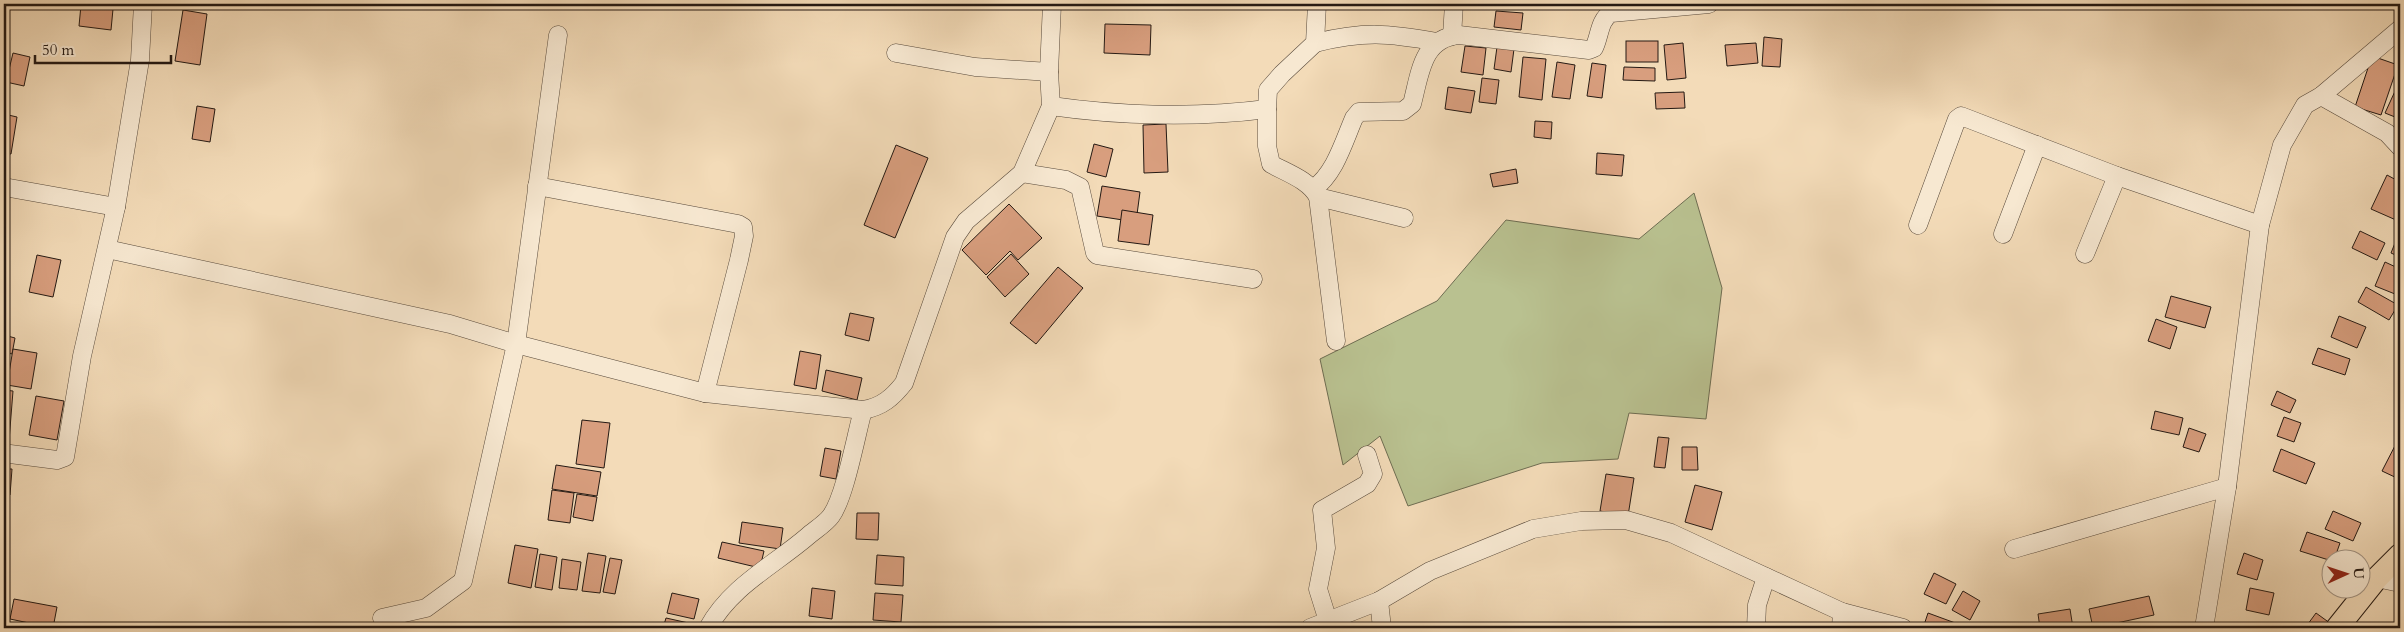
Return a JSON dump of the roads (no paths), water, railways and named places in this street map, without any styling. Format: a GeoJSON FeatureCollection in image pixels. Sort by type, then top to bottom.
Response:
{"type":"FeatureCollection","features":[{"type":"Feature","properties":{"kind":"main road"},"geometry":{"type":"LineString","coordinates":[[2337,628],[2377,578],[2400,555]]}},
{"type":"Feature","properties":{"kind":"street"},"geometry":{"type":"LineString","coordinates":[[10,454],[57,460],[65,457],[82,356],[116,207],[139,69],[143,4],[148,4]]}},
{"type":"Feature","properties":{"kind":"street"},"geometry":{"type":"LineString","coordinates":[[107,248],[450,324],[516,344],[705,393],[863,410],[893,398],[904,383],[955,237],[966,221],[1022,173],[1051,106],[1048,72],[1052,4]]}},
{"type":"Feature","properties":{"kind":"street"},"geometry":{"type":"LineString","coordinates":[[1316,43],[1317,4]]}},
{"type":"Feature","properties":{"kind":"street"},"geometry":{"type":"LineString","coordinates":[[1336,342],[1316,193],[1328,173],[1354,118],[1359,112],[1403,111],[1412,104],[1426,56],[1444,39],[1454,4]]}},
{"type":"Feature","properties":{"kind":"street"},"geometry":{"type":"LineString","coordinates":[[1404,218],[1316,193],[1271,164],[1267,146],[1268,90],[1282,74],[1316,43],[1364,34],[1393,34],[1588,50],[1594,48],[1602,22],[1611,13],[1709,4]]}},
{"type":"Feature","properties":{"kind":"street"},"geometry":{"type":"LineString","coordinates":[[2204,628],[2227,487],[2260,225],[2282,145],[2306,105],[2393,46],[2400,29]]}},
{"type":"Feature","properties":{"kind":"street"},"geometry":{"type":"LineString","coordinates":[[382,618],[426,608],[463,581],[516,344],[558,35]]}},
{"type":"Feature","properties":{"kind":"street"},"geometry":{"type":"LineString","coordinates":[[896,53],[975,67],[1048,72]]}},
{"type":"Feature","properties":{"kind":"street"},"geometry":{"type":"LineString","coordinates":[[2321,96],[2387,133],[2400,146]]}},
{"type":"Feature","properties":{"kind":"street"},"geometry":{"type":"LineString","coordinates":[[1051,106],[1097,113],[1238,112],[1267,108]]}},
{"type":"Feature","properties":{"kind":"street"},"geometry":{"type":"LineString","coordinates":[[1918,225],[1957,119],[1961,116],[2118,176],[2260,225]]}},
{"type":"Feature","properties":{"kind":"street"},"geometry":{"type":"LineString","coordinates":[[2003,234],[2037,145]]}},
{"type":"Feature","properties":{"kind":"street"},"geometry":{"type":"LineString","coordinates":[[1022,173],[1066,180],[1080,187],[1097,255],[1253,279]]}},
{"type":"Feature","properties":{"kind":"street"},"geometry":{"type":"LineString","coordinates":[[2085,254],[2118,176]]}},
{"type":"Feature","properties":{"kind":"street"},"geometry":{"type":"LineString","coordinates":[[537,186],[738,224],[742,227],[744,236],[705,393]]}},
{"type":"Feature","properties":{"kind":"street"},"geometry":{"type":"LineString","coordinates":[[4,187],[116,207]]}},
{"type":"Feature","properties":{"kind":"street"},"geometry":{"type":"LineString","coordinates":[[708,628],[716,614],[740,586],[796,546],[831,516],[840,496],[863,410]]}},
{"type":"Feature","properties":{"kind":"street"},"geometry":{"type":"LineString","coordinates":[[1328,621],[1318,589],[1326,548],[1322,510],[1367,484],[1372,474],[1367,455]]}},
{"type":"Feature","properties":{"kind":"street"},"geometry":{"type":"LineString","coordinates":[[2014,549],[2227,487]]}},
{"type":"Feature","properties":{"kind":"street"},"geometry":{"type":"LineString","coordinates":[[1310,628],[1378,601],[1430,571],[1533,529],[1580,521],[1626,520],[1671,533],[1766,577],[1842,620],[1898,627]]}},
{"type":"Feature","properties":{"kind":"street"},"geometry":{"type":"LineString","coordinates":[[1756,628],[1757,605],[1766,577]]}},
{"type":"Feature","properties":{"kind":"street"},"geometry":{"type":"LineString","coordinates":[[2377,578],[2400,583]]}},
{"type":"Feature","properties":{"kind":"street"},"geometry":{"type":"LineString","coordinates":[[1378,601],[1382,628]]}}]}
